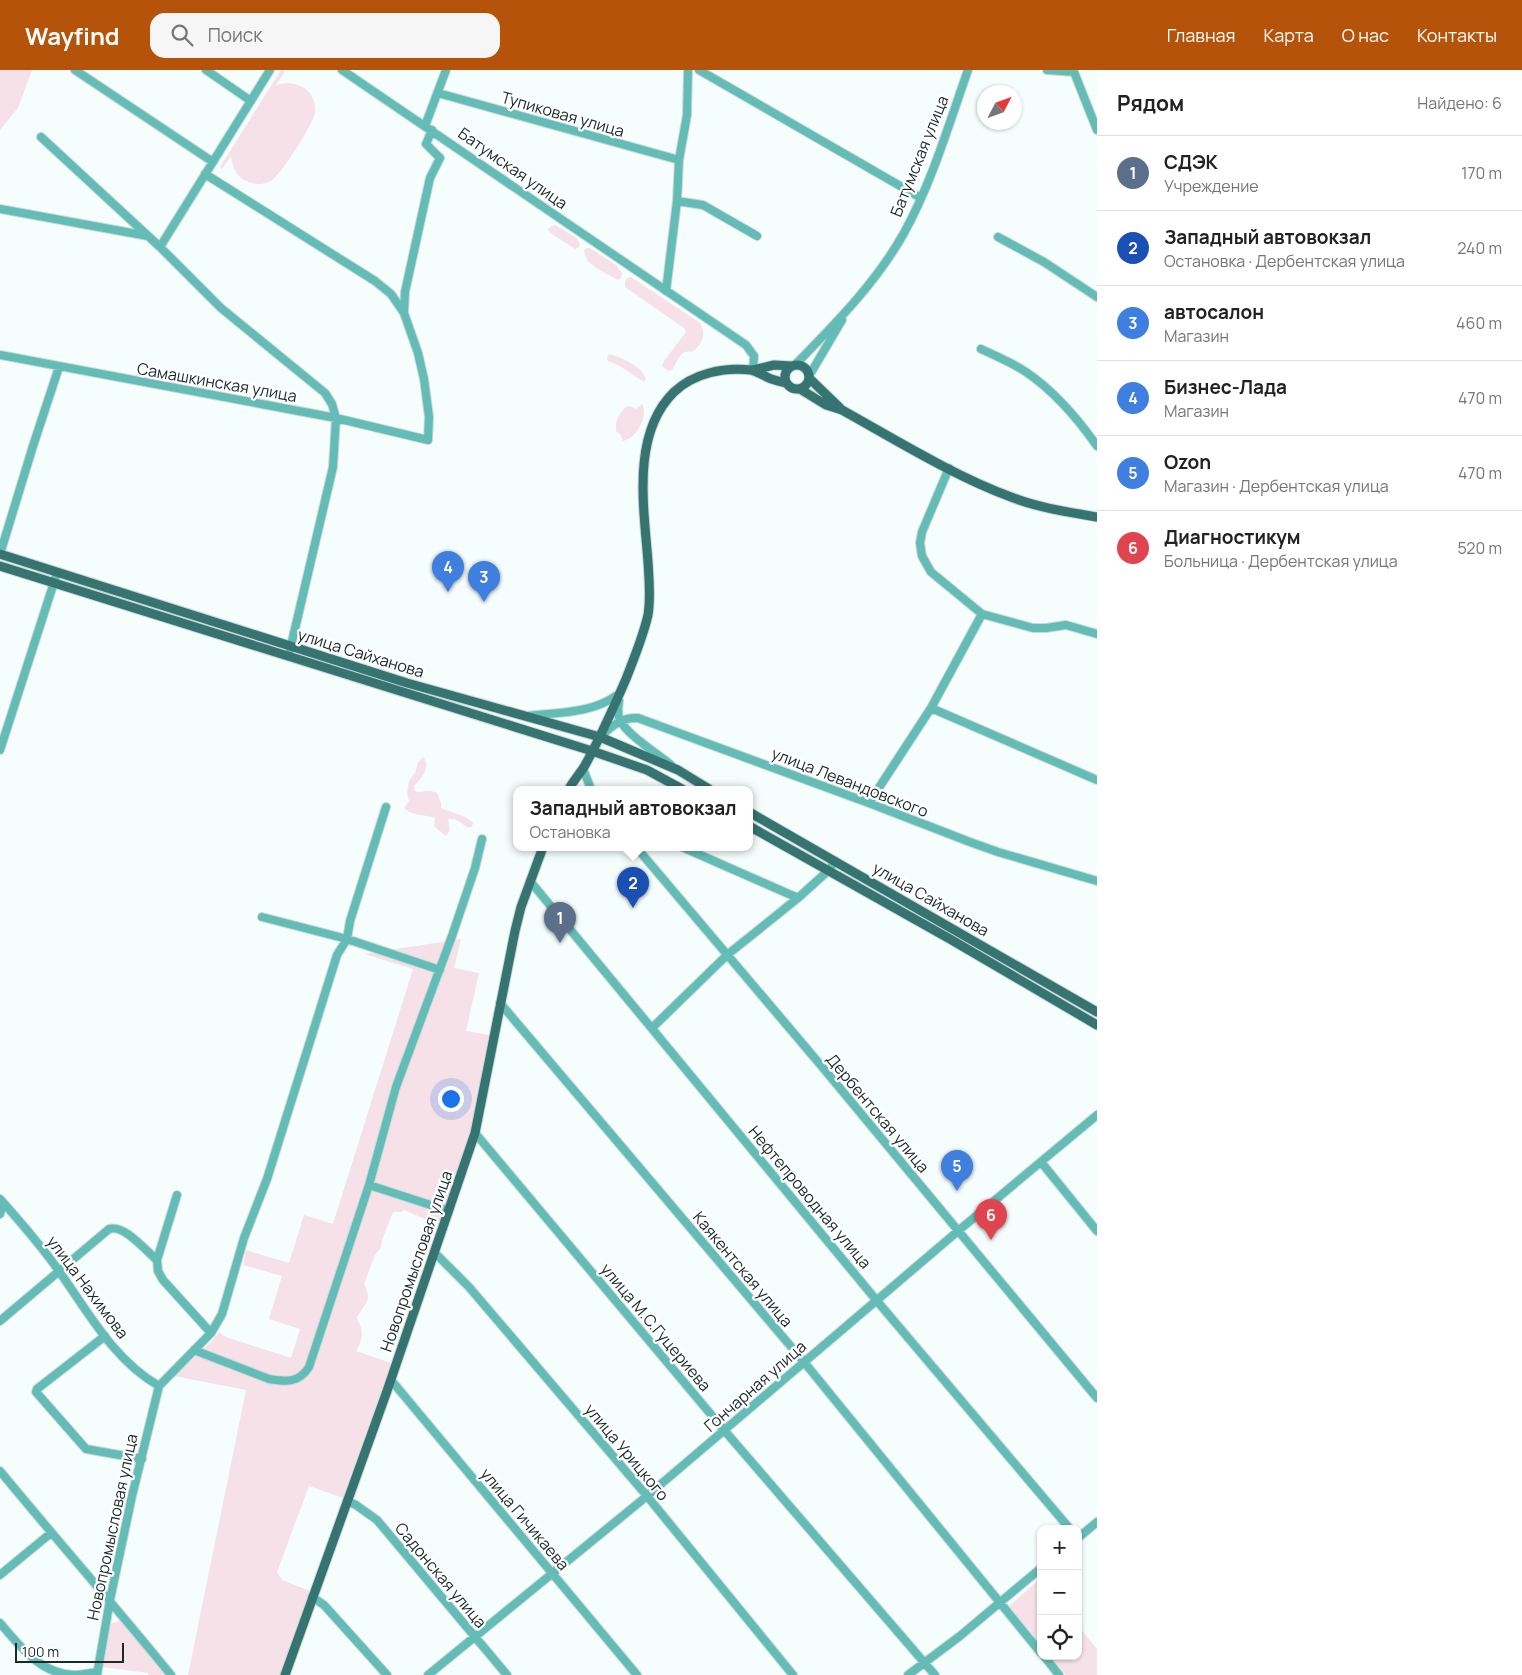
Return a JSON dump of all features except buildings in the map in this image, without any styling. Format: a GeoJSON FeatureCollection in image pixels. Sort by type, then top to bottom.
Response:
{"type":"FeatureCollection","features":[{"type":"Feature","properties":{"kind":"main road"},"geometry":{"type":"LineString","coordinates":[[571,786],[583,769],[620,694],[648,614],[650,599],[649,576],[642,481],[646,448],[655,420],[670,397],[689,380],[711,372],[753,370],[774,365],[793,365],[805,367],[809,377],[842,410]]}},
{"type":"Feature","properties":{"kind":"main road"},"geometry":{"type":"LineString","coordinates":[[786,383],[785,375],[793,365]]}},
{"type":"Feature","properties":{"kind":"main road"},"geometry":{"type":"LineString","coordinates":[[753,370],[766,377],[786,383],[792,388],[800,388],[806,385],[809,377]]}},
{"type":"Feature","properties":{"kind":"main road"},"geometry":{"type":"LineString","coordinates":[[800,388],[826,405],[842,410],[988,488],[1051,509],[1097,517]]}},
{"type":"Feature","properties":{"kind":"main road","name":"улица Сайханова"},"geometry":{"type":"LineString","coordinates":[[0,554],[424,688],[600,737],[678,770],[704,786]]}},
{"type":"Feature","properties":{"kind":"main road"},"geometry":{"type":"LineString","coordinates":[[0,566],[592,751],[647,770],[676,786]]}},
{"type":"Feature","properties":{"kind":"main road","name":"улица Сайханова"},"geometry":{"type":"LineString","coordinates":[[753,814],[1097,1012]]}},
{"type":"Feature","properties":{"kind":"main road","name":"улица Сайханова"},"geometry":{"type":"LineString","coordinates":[[753,828],[1097,1025]]}},
{"type":"Feature","properties":{"kind":"main road","name":"Новопромысловая улица"},"geometry":{"type":"LineString","coordinates":[[285,1675],[391,1380],[475,1133],[515,931],[541,851]]}},
{"type":"Feature","properties":{"kind":"street"},"geometry":{"type":"LineString","coordinates":[[75,70],[213,162]]}},
{"type":"Feature","properties":{"kind":"street"},"geometry":{"type":"LineString","coordinates":[[206,70],[251,100]]}},
{"type":"Feature","properties":{"kind":"street"},"geometry":{"type":"LineString","coordinates":[[160,247],[270,70]]}},
{"type":"Feature","properties":{"kind":"street","name":"Батумская улица"},"geometry":{"type":"LineString","coordinates":[[342,70],[746,345],[754,356],[753,370]]}},
{"type":"Feature","properties":{"kind":"street"},"geometry":{"type":"LineString","coordinates":[[404,313],[406,292],[430,178],[440,158],[426,144],[438,93],[446,70]]}},
{"type":"Feature","properties":{"kind":"street"},"geometry":{"type":"LineString","coordinates":[[666,291],[677,201],[679,160],[687,116],[688,70]]}},
{"type":"Feature","properties":{"kind":"street"},"geometry":{"type":"LineString","coordinates":[[699,70],[921,198]]}},
{"type":"Feature","properties":{"kind":"street","name":"Батумская улица"},"geometry":{"type":"LineString","coordinates":[[793,365],[848,310],[893,251],[921,198],[968,70]]}},
{"type":"Feature","properties":{"kind":"street"},"geometry":{"type":"LineString","coordinates":[[1047,70],[1074,72],[1097,130]]}},
{"type":"Feature","properties":{"kind":"street","name":"Тупиковая улица"},"geometry":{"type":"LineString","coordinates":[[438,93],[679,160]]}},
{"type":"Feature","properties":{"kind":"street"},"geometry":{"type":"LineString","coordinates":[[41,136],[149,236],[221,308],[325,393],[332,404],[336,418],[333,467],[288,656]]}},
{"type":"Feature","properties":{"kind":"street"},"geometry":{"type":"LineString","coordinates":[[205,174],[374,281],[390,294],[404,313]]}},
{"type":"Feature","properties":{"kind":"street"},"geometry":{"type":"LineString","coordinates":[[677,201],[703,205],[757,236]]}},
{"type":"Feature","properties":{"kind":"street"},"geometry":{"type":"LineString","coordinates":[[0,209],[149,236]]}},
{"type":"Feature","properties":{"kind":"street"},"geometry":{"type":"LineString","coordinates":[[998,237],[1044,262],[1097,297]]}},
{"type":"Feature","properties":{"kind":"street"},"geometry":{"type":"LineString","coordinates":[[809,377],[848,310]]}},
{"type":"Feature","properties":{"kind":"street","name":"Самашкинская улица"},"geometry":{"type":"LineString","coordinates":[[0,355],[336,418],[428,440],[429,417],[424,379],[418,353],[404,313]]}},
{"type":"Feature","properties":{"kind":"street"},"geometry":{"type":"LineString","coordinates":[[981,349],[1025,371],[1035,379],[1074,418],[1097,446]]}},
{"type":"Feature","properties":{"kind":"street"},"geometry":{"type":"LineString","coordinates":[[0,554],[32,446],[59,367]]}},
{"type":"Feature","properties":{"kind":"street"},"geometry":{"type":"LineString","coordinates":[[949,468],[922,532],[920,543],[922,556],[931,572],[982,614],[1033,628],[1066,625],[1097,634]]}},
{"type":"Feature","properties":{"kind":"street"},"geometry":{"type":"LineString","coordinates":[[0,750],[57,573]]}},
{"type":"Feature","properties":{"kind":"street"},"geometry":{"type":"LineString","coordinates":[[870,803],[931,708],[982,614]]}},
{"type":"Feature","properties":{"kind":"street"},"geometry":{"type":"LineString","coordinates":[[525,716],[594,708],[620,694]]}},
{"type":"Feature","properties":{"kind":"street"},"geometry":{"type":"LineString","coordinates":[[620,694],[617,712],[620,721],[628,732],[678,770]]}},
{"type":"Feature","properties":{"kind":"street"},"geometry":{"type":"LineString","coordinates":[[931,708],[1097,780]]}},
{"type":"Feature","properties":{"kind":"street","name":"улица Левандовского"},"geometry":{"type":"LineString","coordinates":[[620,721],[630,717],[638,718],[998,852],[1097,881]]}},
{"type":"Feature","properties":{"kind":"street"},"geometry":{"type":"LineString","coordinates":[[600,737],[620,721]]}},
{"type":"Feature","properties":{"kind":"street"},"geometry":{"type":"LineString","coordinates":[[583,769],[590,786]]}},
{"type":"Feature","properties":{"kind":"street"},"geometry":{"type":"LineString","coordinates":[[159,1386],[211,1333],[222,1314],[230,1292],[244,1238],[267,1179],[287,1110],[308,1051],[329,978],[337,955],[347,939],[350,921],[386,807]]}},
{"type":"Feature","properties":{"kind":"street"},"geometry":{"type":"LineString","coordinates":[[194,1350],[269,1378],[293,1381],[306,1373],[312,1362],[320,1332],[369,1185],[396,1087],[440,970],[475,868],[482,840]]}},
{"type":"Feature","properties":{"kind":"street","name":"Дербентская улица"},"geometry":{"type":"LineString","coordinates":[[639,851],[1097,1398]]}},
{"type":"Feature","properties":{"kind":"street"},"geometry":{"type":"LineString","coordinates":[[691,851],[798,898]]}},
{"type":"Feature","properties":{"kind":"street"},"geometry":{"type":"LineString","coordinates":[[652,1028],[727,955],[798,898],[829,870],[835,861]]}},
{"type":"Feature","properties":{"kind":"street","name":"Нефтепроводная улица"},"geometry":{"type":"LineString","coordinates":[[530,881],[877,1300],[1067,1525]]}},
{"type":"Feature","properties":{"kind":"street"},"geometry":{"type":"LineString","coordinates":[[262,917],[347,939],[440,970]]}},
{"type":"Feature","properties":{"kind":"street","name":"Каякентская улица"},"geometry":{"type":"LineString","coordinates":[[500,1003],[804,1362],[1037,1648]]}},
{"type":"Feature","properties":{"kind":"street","name":"Гончарная улица"},"geometry":{"type":"LineString","coordinates":[[428,1675],[647,1496],[958,1230],[1097,1115]]}},
{"type":"Feature","properties":{"kind":"street","name":"улица М.С.Гуцериева"},"geometry":{"type":"LineString","coordinates":[[475,1133],[724,1430],[935,1675]]}},
{"type":"Feature","properties":{"kind":"street"},"geometry":{"type":"LineString","coordinates":[[1040,1162],[1097,1231]]}},
{"type":"Feature","properties":{"kind":"street"},"geometry":{"type":"LineString","coordinates":[[369,1185],[449,1211]]}},
{"type":"Feature","properties":{"kind":"street"},"geometry":{"type":"LineString","coordinates":[[177,1195],[156,1260],[158,1271],[163,1280],[211,1333]]}},
{"type":"Feature","properties":{"kind":"street"},"geometry":{"type":"LineString","coordinates":[[0,1214],[2,1201]]}},
{"type":"Feature","properties":{"kind":"street","name":"улица Нахимова"},"geometry":{"type":"LineString","coordinates":[[2,1201],[59,1272],[81,1306],[105,1336],[141,1376],[159,1386]]}},
{"type":"Feature","properties":{"kind":"street"},"geometry":{"type":"LineString","coordinates":[[0,1321],[103,1234],[114,1228],[123,1230],[156,1260]]}},
{"type":"Feature","properties":{"kind":"street","name":"улица Урицкого"},"geometry":{"type":"LineString","coordinates":[[435,1252],[469,1287],[647,1496],[793,1675]]}},
{"type":"Feature","properties":{"kind":"street"},"geometry":{"type":"LineString","coordinates":[[105,1336],[37,1389],[36,1392],[86,1449],[142,1459]]}},
{"type":"Feature","properties":{"kind":"street","name":"улица Гичикаева"},"geometry":{"type":"LineString","coordinates":[[391,1380],[637,1675]]}},
{"type":"Feature","properties":{"kind":"street","name":"Новопромысловая улица"},"geometry":{"type":"LineString","coordinates":[[97,1674],[110,1600],[132,1496],[159,1386]]}},
{"type":"Feature","properties":{"kind":"street"},"geometry":{"type":"LineString","coordinates":[[0,1471],[171,1675]]}},
{"type":"Feature","properties":{"kind":"street","name":"Садонская улица"},"geometry":{"type":"LineString","coordinates":[[347,1501],[356,1505],[376,1520],[507,1675]]}},
{"type":"Feature","properties":{"kind":"street"},"geometry":{"type":"LineString","coordinates":[[1082,1535],[1097,1522]]}},
{"type":"Feature","properties":{"kind":"street"},"geometry":{"type":"LineString","coordinates":[[0,1575],[51,1533]]}},
{"type":"Feature","properties":{"kind":"street"},"geometry":{"type":"LineString","coordinates":[[908,1675],[960,1636],[1039,1570]]}},
{"type":"Feature","properties":{"kind":"street"},"geometry":{"type":"LineString","coordinates":[[312,1597],[324,1605],[387,1675]]}},
{"type":"Feature","properties":{"kind":"street"},"geometry":{"type":"LineString","coordinates":[[0,1623],[28,1655],[41,1665],[56,1672],[74,1675],[97,1674]]}},
{"type":"Feature","properties":{"kind":"street"},"geometry":{"type":"LineString","coordinates":[[1047,1660],[1059,1675]]}},
{"type":"Feature","properties":{"kind":"shaded area"},"geometry":{"type":"Polygon","coordinates":[[[0,70],[32,70],[18,108],[0,130],[0,70]]]}},
{"type":"Feature","properties":{"kind":"shaded area"},"geometry":{"type":"Polygon","coordinates":[[[281,70],[285,71],[276,85],[290,83],[309,92],[315,104],[315,112],[303,137],[276,176],[266,183],[253,183],[246,181],[237,174],[231,156],[222,169],[220,167],[281,70]]]}},
{"type":"Feature","properties":{"kind":"shaded area"},"geometry":{"type":"Polygon","coordinates":[[[555,225],[577,238],[580,244],[579,247],[575,249],[549,232],[548,229],[555,225]]]}},
{"type":"Feature","properties":{"kind":"shaded area"},"geometry":{"type":"Polygon","coordinates":[[[590,248],[616,265],[622,273],[621,278],[618,280],[592,264],[585,255],[584,250],[590,248]]]}},
{"type":"Feature","properties":{"kind":"shaded area"},"geometry":{"type":"Polygon","coordinates":[[[631,277],[700,323],[702,327],[703,335],[698,346],[692,352],[684,352],[672,370],[668,371],[662,366],[686,332],[684,328],[625,287],[627,278],[631,277]]]}},
{"type":"Feature","properties":{"kind":"shaded area"},"geometry":{"type":"Polygon","coordinates":[[[609,354],[636,366],[644,374],[646,379],[644,382],[618,365],[608,361],[609,354]]]}},
{"type":"Feature","properties":{"kind":"shaded area"},"geometry":{"type":"Polygon","coordinates":[[[642,404],[644,415],[637,432],[623,441],[620,434],[616,431],[618,417],[627,406],[636,409],[642,404]]]}},
{"type":"Feature","properties":{"kind":"shaded area"},"geometry":{"type":"Polygon","coordinates":[[[423,757],[426,768],[414,786],[415,791],[437,793],[441,808],[467,818],[473,823],[472,827],[467,827],[455,819],[448,819],[450,830],[446,836],[434,826],[435,818],[412,813],[405,809],[409,801],[407,793],[409,781],[415,773],[418,762],[423,757]]]}},
{"type":"Feature","properties":{"kind":"shaded area"},"geometry":{"type":"Polygon","coordinates":[[[461,939],[454,968],[479,973],[466,1031],[490,1035],[470,1133],[439,1225],[404,1210],[393,1212],[382,1240],[381,1248],[375,1255],[364,1284],[367,1289],[368,1298],[357,1317],[362,1335],[356,1351],[391,1363],[343,1498],[309,1486],[277,1572],[282,1580],[310,1591],[281,1675],[188,1675],[246,1390],[174,1376],[212,1341],[219,1332],[226,1337],[291,1358],[300,1329],[269,1319],[282,1276],[243,1265],[246,1250],[289,1263],[304,1215],[333,1224],[413,969],[364,954],[461,939]]]}},
{"type":"Feature","properties":{"kind":"shaded area"},"geometry":{"type":"Polygon","coordinates":[[[1037,1582],[1037,1640],[1009,1606],[1037,1582]]]}},
{"type":"Feature","properties":{"kind":"shaded area"},"geometry":{"type":"Polygon","coordinates":[[[119,1621],[126,1626],[167,1675],[148,1675],[148,1673],[102,1667],[108,1627],[110,1624],[119,1621]]]}},
{"type":"Feature","properties":{"kind":"shaded area"},"geometry":{"type":"Polygon","coordinates":[[[1082,1631],[1097,1649],[1097,1675],[1066,1675],[1053,1660],[1082,1660],[1082,1631]]]}},
{"type":"Feature","properties":{"kind":"place","name":"Бизнес-Лада"},"geometry":{"type":"Point","coordinates":[448,592]}},
{"type":"Feature","properties":{"kind":"place","name":"автосалон"},"geometry":{"type":"Point","coordinates":[484,602]}},
{"type":"Feature","properties":{"kind":"place","name":"Западный автовокзал"},"geometry":{"type":"Point","coordinates":[633,908]}},
{"type":"Feature","properties":{"kind":"place","name":"СДЭК"},"geometry":{"type":"Point","coordinates":[560,943]}},
{"type":"Feature","properties":{"kind":"place","name":"Ozon"},"geometry":{"type":"Point","coordinates":[957,1191]}},
{"type":"Feature","properties":{"kind":"place","name":"Диагностикум"},"geometry":{"type":"Point","coordinates":[991,1240]}}]}
